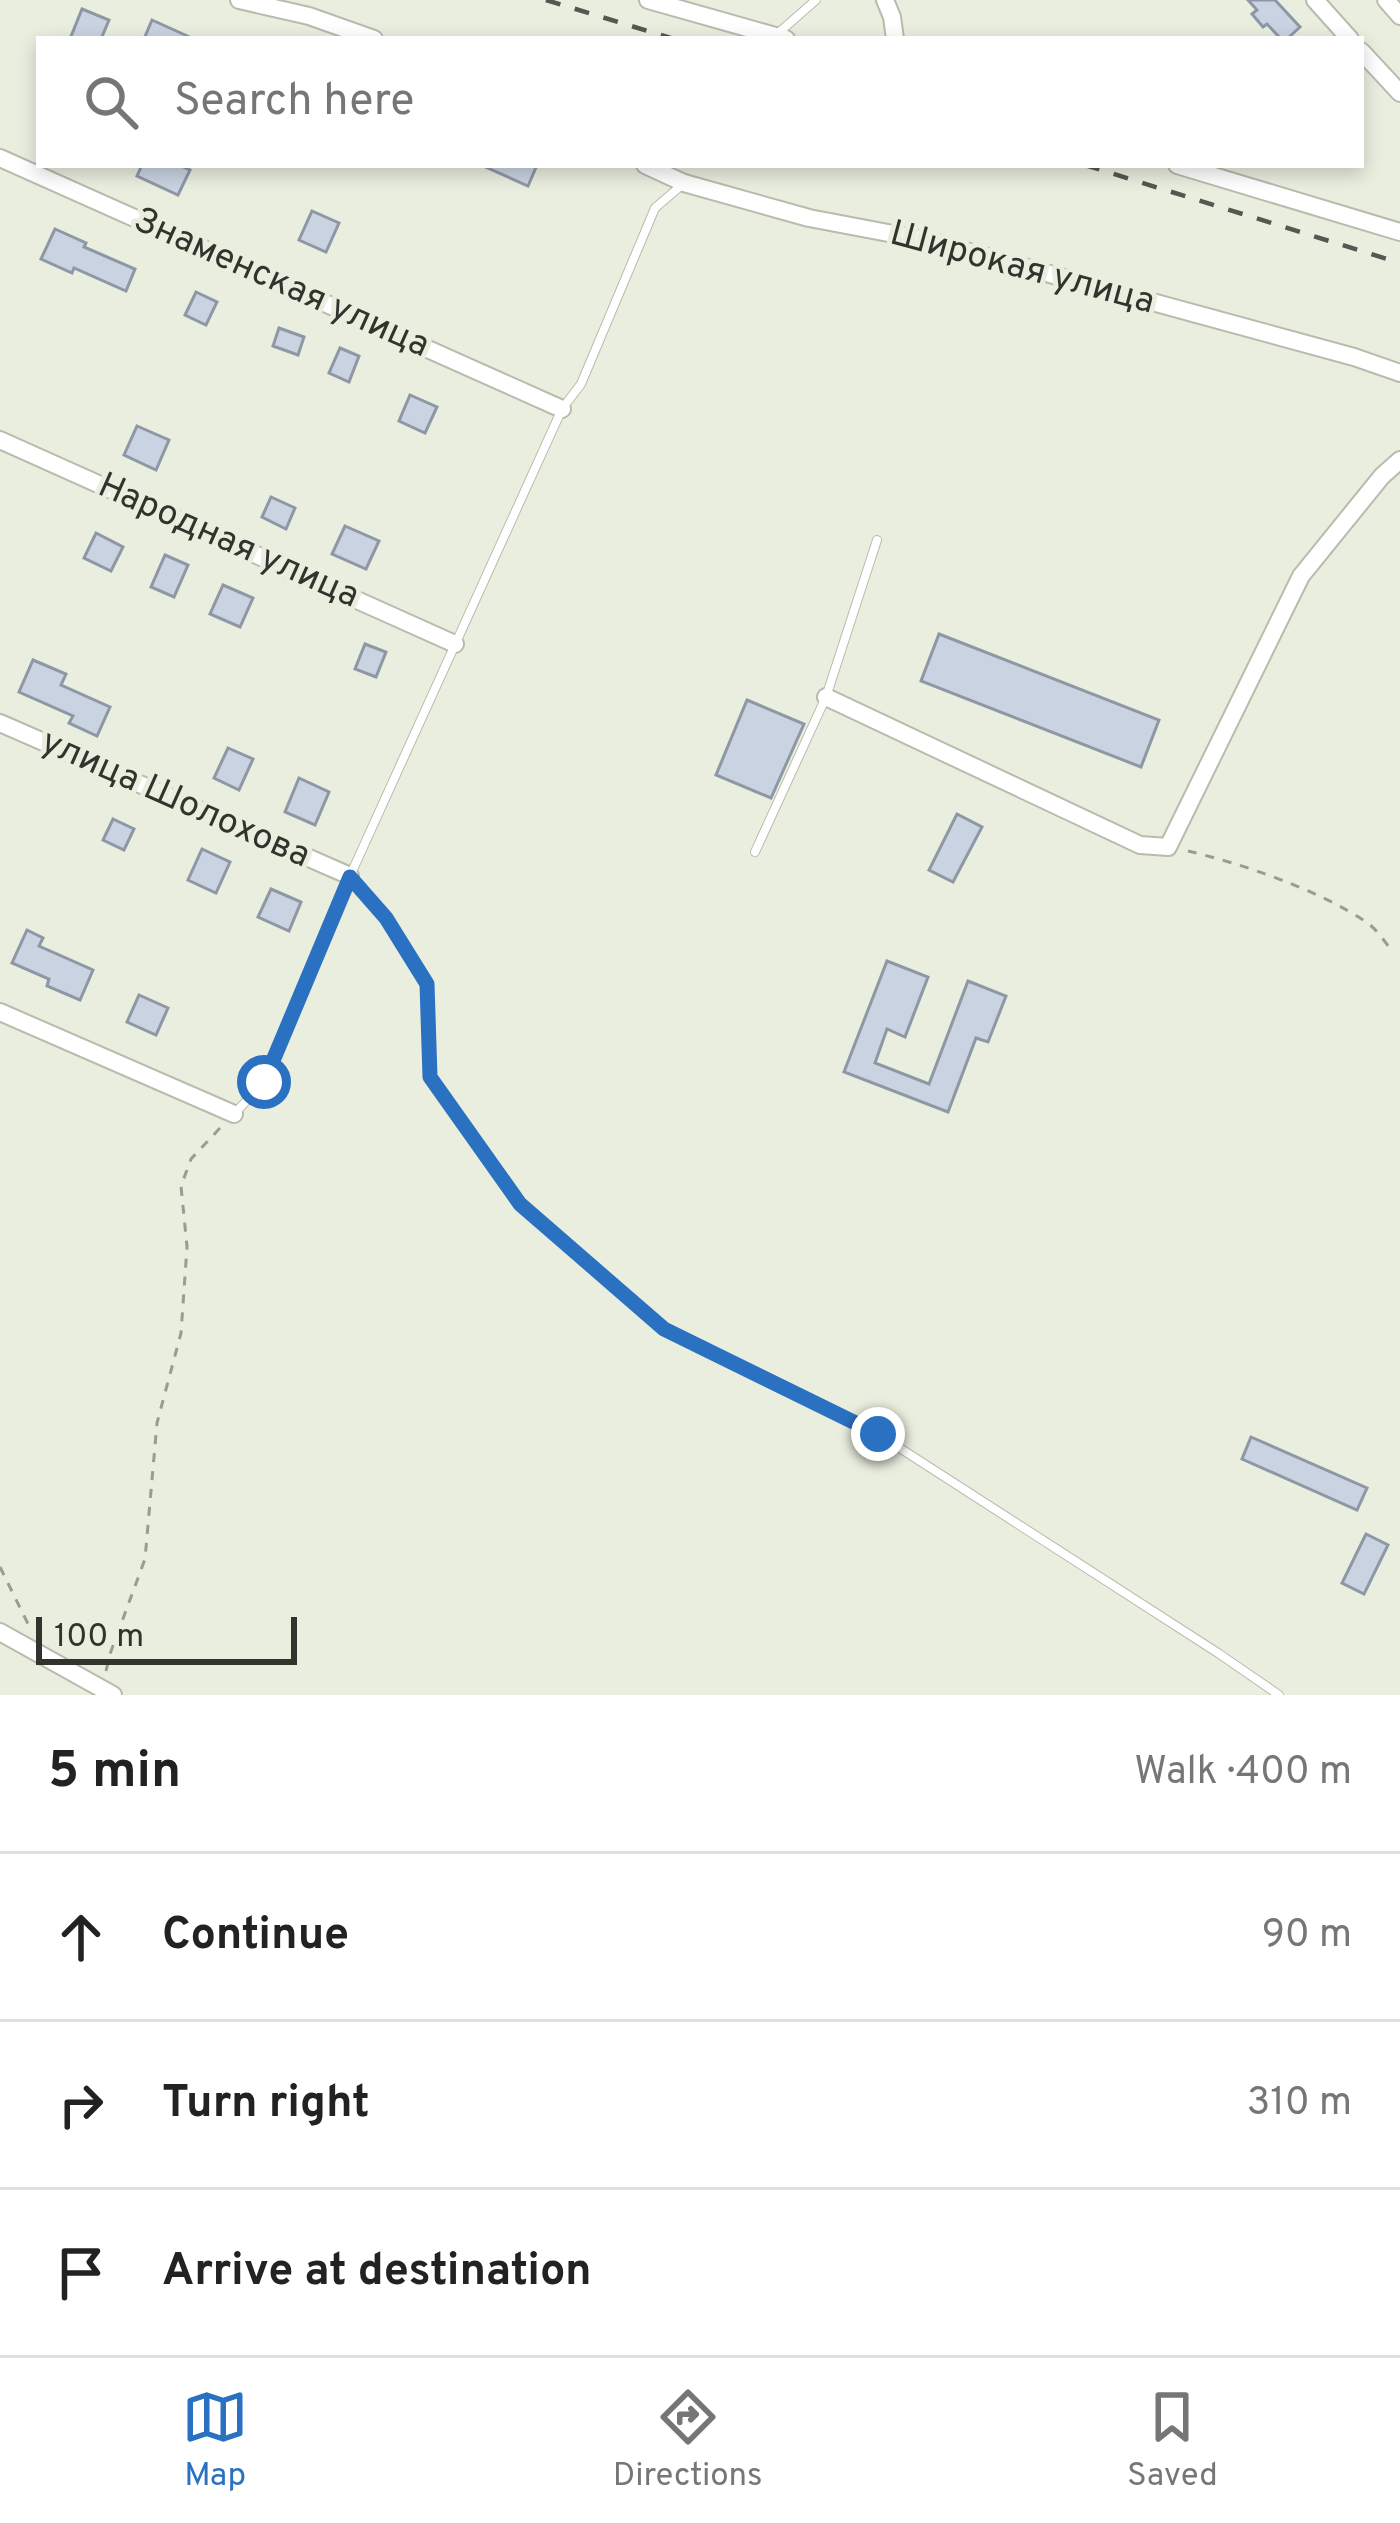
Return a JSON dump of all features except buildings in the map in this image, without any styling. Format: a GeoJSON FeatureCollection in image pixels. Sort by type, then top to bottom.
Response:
{"type":"FeatureCollection","features":[{"type":"Feature","properties":{"kind":"street"},"geometry":{"type":"LineString","coordinates":[[239,0],[309,16],[366,36]]}},
{"type":"Feature","properties":{"kind":"street"},"geometry":{"type":"LineString","coordinates":[[648,0],[777,36]]}},
{"type":"Feature","properties":{"kind":"street"},"geometry":{"type":"LineString","coordinates":[[885,0],[895,36]]}},
{"type":"Feature","properties":{"kind":"street"},"geometry":{"type":"LineString","coordinates":[[1315,0],[1348,36]]}},
{"type":"Feature","properties":{"kind":"street"},"geometry":{"type":"LineString","coordinates":[[1386,0],[1400,16]]}},
{"type":"Feature","properties":{"kind":"street"},"geometry":{"type":"LineString","coordinates":[[1364,54],[1400,94]]}},
{"type":"Feature","properties":{"kind":"street","name":"Знаменская улица"},"geometry":{"type":"LineString","coordinates":[[0,158],[562,410]]}},
{"type":"Feature","properties":{"kind":"street","name":"Широкая улица"},"geometry":{"type":"LineString","coordinates":[[652,168],[684,183],[809,218],[926,240],[1400,373]]}},
{"type":"Feature","properties":{"kind":"street"},"geometry":{"type":"LineString","coordinates":[[1187,168],[1400,232]]}},
{"type":"Feature","properties":{"kind":"street","name":"Народная улица"},"geometry":{"type":"LineString","coordinates":[[0,440],[455,644]]}},
{"type":"Feature","properties":{"kind":"street"},"geometry":{"type":"LineString","coordinates":[[826,697],[1140,845],[1168,847],[1301,576],[1400,460]]}},
{"type":"Feature","properties":{"kind":"street","name":"улица Шолохова"},"geometry":{"type":"LineString","coordinates":[[0,723],[350,877]]}},
{"type":"Feature","properties":{"kind":"street"},"geometry":{"type":"LineString","coordinates":[[0,1012],[234,1114]]}},
{"type":"Feature","properties":{"kind":"street"},"geometry":{"type":"LineString","coordinates":[[0,1632],[107,1692]]}},
{"type":"Feature","properties":{"kind":"lane"},"geometry":{"type":"LineString","coordinates":[[782,36],[816,0]]}},
{"type":"Feature","properties":{"kind":"lane"},"geometry":{"type":"LineString","coordinates":[[234,1114],[264,1082],[350,877],[562,410],[581,384],[656,208],[684,183]]}},
{"type":"Feature","properties":{"kind":"lane"},"geometry":{"type":"LineString","coordinates":[[754,852],[826,697],[878,540]]}},
{"type":"Feature","properties":{"kind":"lane"},"geometry":{"type":"LineString","coordinates":[[878,1434],[1279,1695]]}},
{"type":"Feature","properties":{"kind":"path"},"geometry":{"type":"LineString","coordinates":[[1168,847],[1235,862],[1333,904],[1371,925],[1392,951]]}},
{"type":"Feature","properties":{"kind":"path"},"geometry":{"type":"LineString","coordinates":[[350,877],[386,918],[427,984],[430,1077],[520,1204],[664,1329],[878,1434]]}},
{"type":"Feature","properties":{"kind":"path"},"geometry":{"type":"LineString","coordinates":[[107,1692],[110,1654],[146,1559],[157,1423],[181,1333],[187,1247],[181,1186],[191,1159],[234,1114]]}},
{"type":"Feature","properties":{"kind":"path"},"geometry":{"type":"LineString","coordinates":[[0,1567],[45,1657]]}},
{"type":"Feature","properties":{"kind":"railway"},"geometry":{"type":"LineString","coordinates":[[546,0],[664,36]]}},
{"type":"Feature","properties":{"kind":"railway"},"geometry":{"type":"LineString","coordinates":[[1095,168],[1400,263]]}},
{"type":"Feature","properties":{"kind":"route"},"geometry":{"type":"LineString","coordinates":[[264,1082],[350,877],[386,918],[427,984],[430,1077],[520,1204],[664,1329],[878,1434]]}}]}
